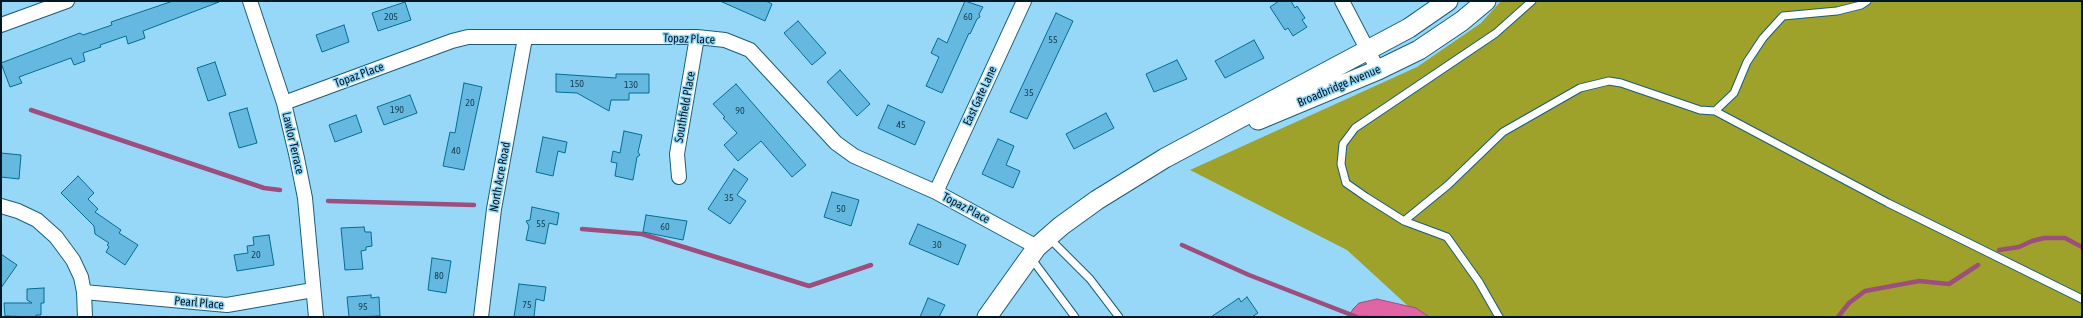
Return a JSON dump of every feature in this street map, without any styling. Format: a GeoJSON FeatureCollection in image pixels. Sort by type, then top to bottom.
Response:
{"type":"FeatureCollection","features":[{"type":"Feature","properties":{"kind":"main road","name":"Broadbridge Avenue"},"geometry":{"type":"LineString","coordinates":[[987,317],[1038,247],[1061,226],[1110,192],[1180,150],[1409,28],[1448,1]]}},
{"type":"Feature","properties":{"kind":"main road","name":"Broadbridge Avenue"},"geometry":{"type":"LineString","coordinates":[[1180,150],[1378,70],[1426,46],[1462,21],[1486,1]]}},
{"type":"Feature","properties":{"kind":"street"},"geometry":{"type":"LineString","coordinates":[[1,25],[67,1]]}},
{"type":"Feature","properties":{"kind":"street","name":"Lawlor Terrace"},"geometry":{"type":"LineString","coordinates":[[250,1],[284,103],[305,198],[316,317]]}},
{"type":"Feature","properties":{"kind":"street","name":"East Gate Lane"},"geometry":{"type":"LineString","coordinates":[[936,192],[1024,1]]}},
{"type":"Feature","properties":{"kind":"street"},"geometry":{"type":"LineString","coordinates":[[1342,1],[1378,70]]}},
{"type":"Feature","properties":{"kind":"street","name":"Topaz Place"},"geometry":{"type":"LineString","coordinates":[[284,103],[452,41],[480,37],[697,37],[725,40],[750,50],[845,151],[936,192],[1038,247]]}},
{"type":"Feature","properties":{"kind":"street","name":"Southfield Place"},"geometry":{"type":"LineString","coordinates":[[679,177],[677,154],[697,37]]}},
{"type":"Feature","properties":{"kind":"street","name":"North Acre Road"},"geometry":{"type":"LineString","coordinates":[[481,317],[494,209],[525,38]]}},
{"type":"Feature","properties":{"kind":"street"},"geometry":{"type":"LineString","coordinates":[[1,206],[18,211],[37,220],[56,237],[73,260],[81,277],[84,292],[85,317]]}},
{"type":"Feature","properties":{"kind":"street","name":"Pearl Place"},"geometry":{"type":"LineString","coordinates":[[84,292],[227,306],[313,290]]}},
{"type":"Feature","properties":{"kind":"lane"},"geometry":{"type":"LineString","coordinates":[[1499,317],[1479,282],[1447,237],[1404,221],[1346,183],[1341,164],[1343,144],[1355,128],[1496,33],[1532,1]]}},
{"type":"Feature","properties":{"kind":"lane"},"geometry":{"type":"LineString","coordinates":[[1716,111],[1734,93],[1747,62],[1763,38],[1783,16],[1837,11],[1861,5],[1867,1]]}},
{"type":"Feature","properties":{"kind":"lane"},"geometry":{"type":"LineString","coordinates":[[1404,221],[1448,184],[1503,132],[1580,88],[1609,81],[1621,83],[1700,110],[1716,111],[1888,203],[2082,300]]}},
{"type":"Feature","properties":{"kind":"lane"},"geometry":{"type":"LineString","coordinates":[[1038,247],[1075,317]]}},
{"type":"Feature","properties":{"kind":"lane"},"geometry":{"type":"LineString","coordinates":[[1038,247],[1090,279],[1119,317]]}},
{"type":"Feature","properties":{"kind":"shaded area"},"geometry":{"type":"Polygon","coordinates":[[[1501,1],[2082,1],[2082,317],[1420,317],[1347,250],[1190,170],[1417,67],[1481,23],[1501,1]]]}},
{"type":"Feature","properties":{"kind":"shaded area"},"geometry":{"type":"Polygon","coordinates":[[[1377,299],[1416,308],[1429,317],[1349,316],[1359,303],[1377,299]]]}},
{"type":"Feature","properties":{"kind":"building"},"geometry":{"type":"Polygon","coordinates":[[[173,1],[219,2],[143,31],[145,38],[128,44],[126,36],[100,45],[101,47],[83,53],[85,61],[74,65],[71,58],[19,77],[22,83],[10,87],[1,63],[80,33],[83,35],[112,25],[111,22],[173,1]]]}},
{"type":"Feature","properties":{"kind":"building"},"geometry":{"type":"Polygon","coordinates":[[[720,1],[766,1],[772,4],[765,21],[720,1]]]}},
{"type":"Feature","properties":{"kind":"building"},"geometry":{"type":"Polygon","coordinates":[[[965,1],[983,7],[979,14],[980,17],[977,19],[970,34],[969,33],[942,93],[926,86],[939,57],[931,53],[938,38],[947,43],[965,1]]]}},
{"type":"Feature","properties":{"kind":"building"},"geometry":{"type":"Polygon","coordinates":[[[1279,1],[1291,1],[1295,8],[1297,6],[1305,18],[1302,20],[1307,27],[1293,36],[1288,28],[1285,30],[1270,7],[1279,1]]]}},
{"type":"Feature","properties":{"kind":"building"},"geometry":{"type":"Polygon","coordinates":[[[405,2],[411,20],[378,31],[372,13],[405,2]]]}},
{"type":"Feature","properties":{"kind":"building"},"geometry":{"type":"Polygon","coordinates":[[[1056,13],[1073,21],[1027,119],[1010,112],[1056,13]]]}},
{"type":"Feature","properties":{"kind":"building"},"geometry":{"type":"Polygon","coordinates":[[[798,21],[826,53],[812,65],[784,33],[798,21]]]}},
{"type":"Feature","properties":{"kind":"building"},"geometry":{"type":"Polygon","coordinates":[[[344,25],[349,42],[322,52],[316,35],[344,25]]]}},
{"type":"Feature","properties":{"kind":"building"},"geometry":{"type":"Polygon","coordinates":[[[1254,40],[1264,58],[1225,78],[1215,61],[1254,40]]]}},
{"type":"Feature","properties":{"kind":"building"},"geometry":{"type":"Polygon","coordinates":[[[1177,60],[1187,79],[1154,92],[1146,74],[1177,60]]]}},
{"type":"Feature","properties":{"kind":"building"},"geometry":{"type":"Polygon","coordinates":[[[215,62],[226,95],[208,101],[197,68],[215,62]]]}},
{"type":"Feature","properties":{"kind":"building"},"geometry":{"type":"Polygon","coordinates":[[[840,70],[870,104],[857,116],[827,82],[840,70]]]}},
{"type":"Feature","properties":{"kind":"building"},"geometry":{"type":"Polygon","coordinates":[[[556,74],[616,78],[616,74],[649,74],[649,93],[629,93],[629,100],[611,100],[609,111],[577,93],[556,92],[556,74]]]}},
{"type":"Feature","properties":{"kind":"building"},"geometry":{"type":"Polygon","coordinates":[[[464,83],[482,87],[464,170],[443,166],[450,132],[455,133],[464,83]]]}},
{"type":"Feature","properties":{"kind":"building"},"geometry":{"type":"Polygon","coordinates":[[[736,84],[806,165],[792,177],[761,141],[738,161],[724,145],[737,133],[723,118],[725,117],[713,104],[736,84]]]}},
{"type":"Feature","properties":{"kind":"building"},"geometry":{"type":"Polygon","coordinates":[[[410,95],[417,113],[384,125],[377,107],[410,95]]]}},
{"type":"Feature","properties":{"kind":"building"},"geometry":{"type":"Polygon","coordinates":[[[888,105],[925,122],[915,145],[878,128],[888,105]]]}},
{"type":"Feature","properties":{"kind":"building"},"geometry":{"type":"Polygon","coordinates":[[[247,108],[257,143],[239,148],[229,113],[247,108]]]}},
{"type":"Feature","properties":{"kind":"building"},"geometry":{"type":"Polygon","coordinates":[[[1106,113],[1114,128],[1074,149],[1066,134],[1106,113]]]}},
{"type":"Feature","properties":{"kind":"building"},"geometry":{"type":"Polygon","coordinates":[[[356,115],[362,132],[335,142],[329,125],[356,115]]]}},
{"type":"Feature","properties":{"kind":"building"},"geometry":{"type":"Polygon","coordinates":[[[624,131],[642,135],[638,152],[640,155],[637,157],[633,180],[615,176],[617,163],[611,162],[613,151],[620,153],[624,131]]]}},
{"type":"Feature","properties":{"kind":"building"},"geometry":{"type":"Polygon","coordinates":[[[543,137],[567,142],[565,153],[558,151],[553,176],[536,172],[543,137]]]}},
{"type":"Feature","properties":{"kind":"building"},"geometry":{"type":"Polygon","coordinates":[[[998,139],[1014,146],[1006,165],[1020,171],[1013,188],[982,174],[998,139]]]}},
{"type":"Feature","properties":{"kind":"building"},"geometry":{"type":"Polygon","coordinates":[[[1,153],[21,155],[19,179],[1,177],[1,153]]]}},
{"type":"Feature","properties":{"kind":"building"},"geometry":{"type":"Polygon","coordinates":[[[734,169],[748,179],[737,195],[746,201],[730,224],[708,209],[734,169]]]}},
{"type":"Feature","properties":{"kind":"building"},"geometry":{"type":"Polygon","coordinates":[[[78,176],[94,193],[88,199],[98,209],[95,212],[121,230],[119,233],[138,245],[125,265],[106,252],[109,247],[107,245],[109,243],[95,234],[94,226],[61,193],[78,176]]]}},
{"type":"Feature","properties":{"kind":"building"},"geometry":{"type":"Polygon","coordinates":[[[832,192],[859,200],[851,226],[824,217],[832,192]]]}},
{"type":"Feature","properties":{"kind":"building"},"geometry":{"type":"Polygon","coordinates":[[[532,207],[559,213],[557,225],[549,223],[545,244],[526,240],[529,226],[526,221],[530,220],[532,207]]]}},
{"type":"Feature","properties":{"kind":"building"},"geometry":{"type":"Polygon","coordinates":[[[646,215],[687,221],[683,240],[643,232],[646,215]]]}},
{"type":"Feature","properties":{"kind":"building"},"geometry":{"type":"Polygon","coordinates":[[[918,224],[966,245],[958,265],[909,244],[918,224]]]}},
{"type":"Feature","properties":{"kind":"building"},"geometry":{"type":"Polygon","coordinates":[[[364,227],[365,232],[371,232],[372,246],[366,247],[366,250],[361,251],[363,269],[345,270],[341,228],[364,227]]]}},
{"type":"Feature","properties":{"kind":"building"},"geometry":{"type":"Polygon","coordinates":[[[269,235],[274,265],[237,271],[234,255],[248,253],[247,246],[254,245],[253,237],[269,235]]]}},
{"type":"Feature","properties":{"kind":"building"},"geometry":{"type":"Polygon","coordinates":[[[1,254],[17,265],[1,288],[1,254]]]}},
{"type":"Feature","properties":{"kind":"building"},"geometry":{"type":"Polygon","coordinates":[[[432,258],[451,261],[446,293],[428,290],[432,258]]]}},
{"type":"Feature","properties":{"kind":"building"},"geometry":{"type":"Polygon","coordinates":[[[519,284],[546,287],[544,301],[536,299],[534,317],[514,317],[519,284]]]}},
{"type":"Feature","properties":{"kind":"building"},"geometry":{"type":"Polygon","coordinates":[[[44,288],[44,303],[41,303],[41,315],[36,315],[36,317],[5,316],[4,303],[32,303],[27,300],[27,289],[44,288]]]}},
{"type":"Feature","properties":{"kind":"building"},"geometry":{"type":"Polygon","coordinates":[[[371,295],[371,298],[379,297],[380,316],[349,317],[347,297],[371,295]]]}},
{"type":"Feature","properties":{"kind":"building"},"geometry":{"type":"Polygon","coordinates":[[[1247,297],[1258,313],[1252,317],[1211,317],[1239,298],[1241,302],[1247,297]]]}},
{"type":"Feature","properties":{"kind":"building"},"geometry":{"type":"Polygon","coordinates":[[[928,298],[945,305],[939,317],[920,317],[928,298]]]}},
{"type":"Feature","properties":{"kind":"waterway"},"geometry":{"type":"LineString","coordinates":[[31,110],[264,188],[280,190]]}},
{"type":"Feature","properties":{"kind":"waterway"},"geometry":{"type":"LineString","coordinates":[[328,201],[474,205]]}},
{"type":"Feature","properties":{"kind":"waterway"},"geometry":{"type":"LineString","coordinates":[[582,229],[642,234],[809,286],[871,265]]}},
{"type":"Feature","properties":{"kind":"waterway"},"geometry":{"type":"LineString","coordinates":[[1999,250],[2019,247],[2032,241],[2044,238],[2065,238],[2082,247]]}},
{"type":"Feature","properties":{"kind":"waterway"},"geometry":{"type":"LineString","coordinates":[[1182,245],[1249,275],[1357,317]]}},
{"type":"Feature","properties":{"kind":"waterway"},"geometry":{"type":"LineString","coordinates":[[1838,317],[1849,303],[1865,291],[1919,281],[1949,284],[1978,265]]}}]}
